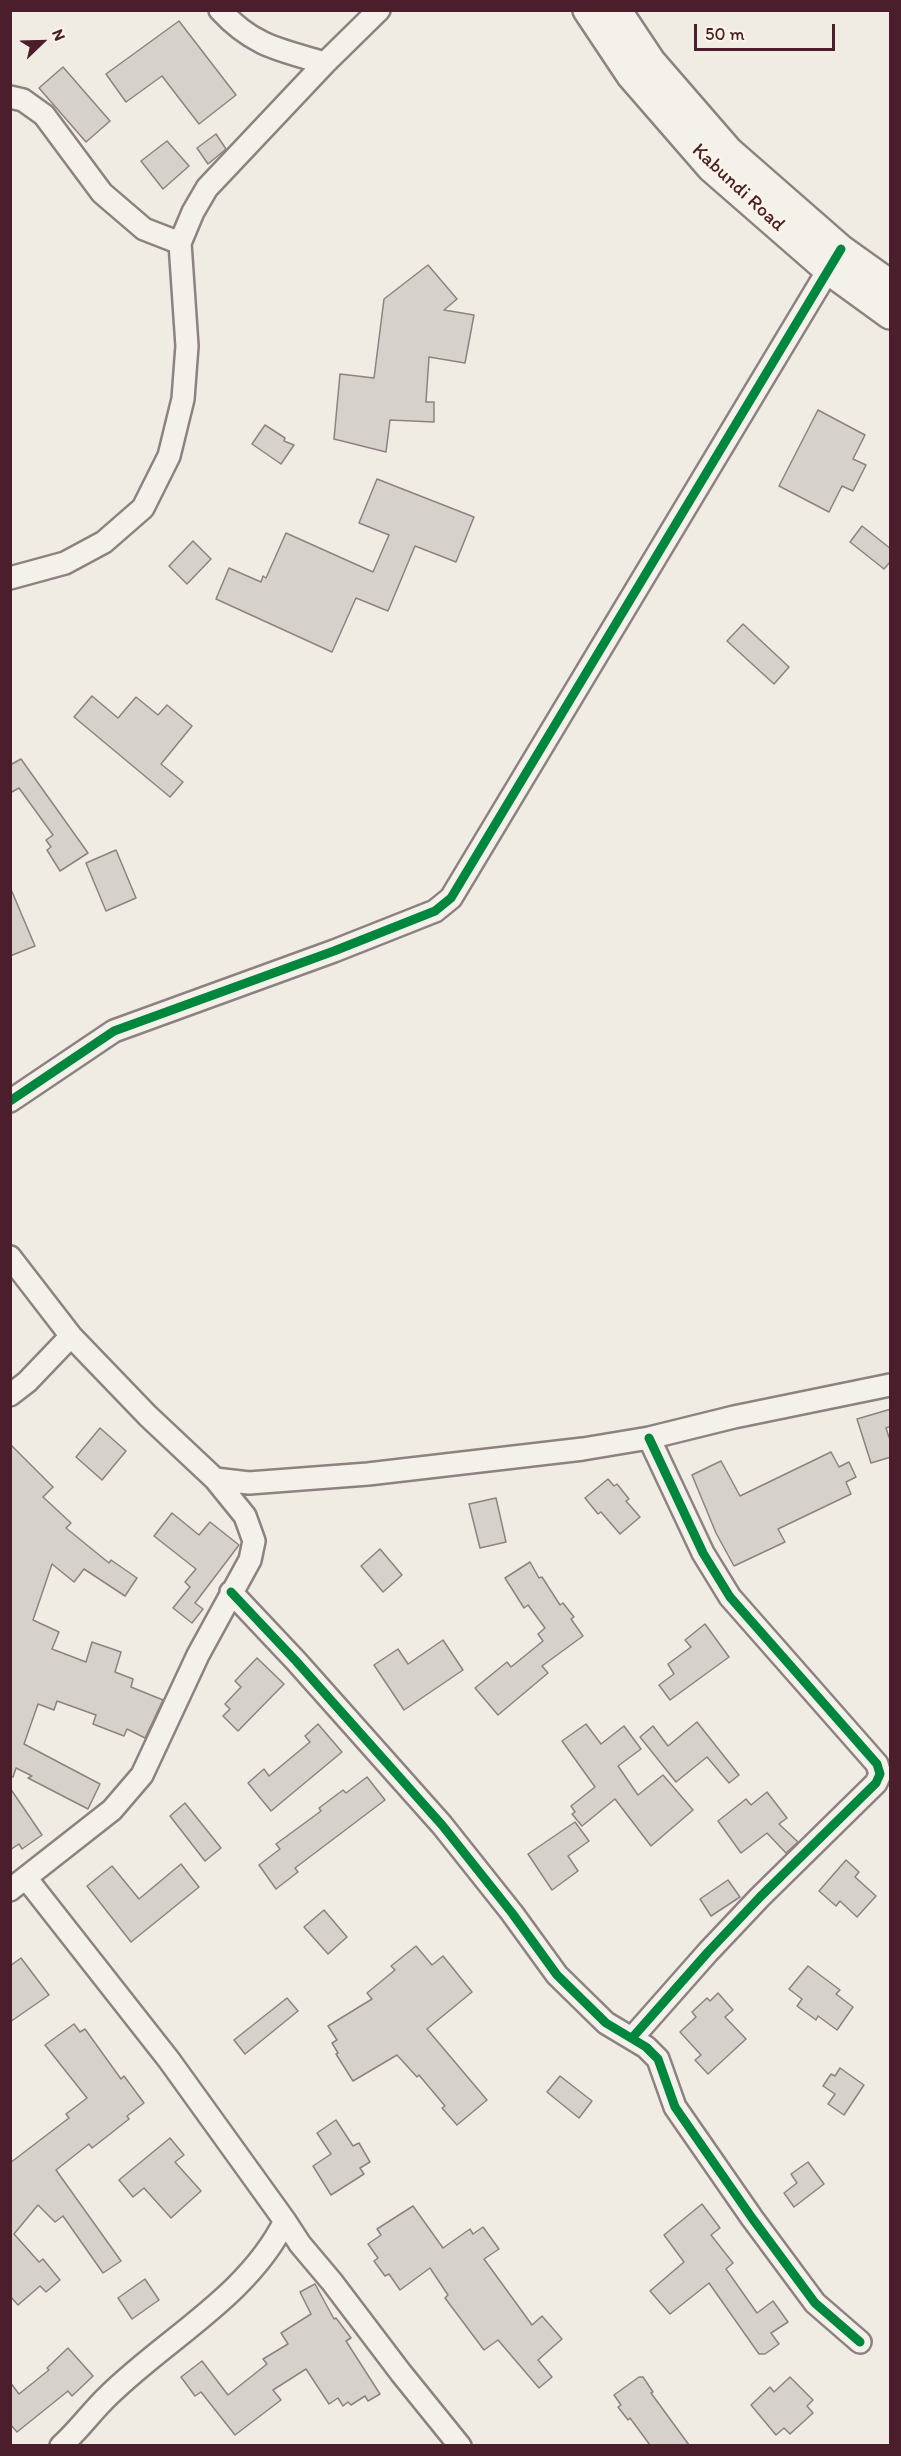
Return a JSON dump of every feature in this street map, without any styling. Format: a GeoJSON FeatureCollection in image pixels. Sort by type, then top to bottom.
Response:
{"type":"FeatureCollection","features":[{"type":"Feature","properties":{"kind":"street"},"geometry":{"type":"LineString","coordinates":[[220,10],[249,38],[325,63]]}},
{"type":"Feature","properties":{"kind":"street"},"geometry":{"type":"LineString","coordinates":[[10,578],[65,563],[104,543],[143,508],[169,456],[183,399],[187,346],[180,243],[193,212],[207,188],[325,63],[379,10]]}},
{"type":"Feature","properties":{"kind":"street","name":"Kabundi Road"},"geometry":{"type":"LineString","coordinates":[[587,10],[630,76],[711,168],[835,259],[891,284]]}},
{"type":"Feature","properties":{"kind":"street","name":"Kabundi Road"},"geometry":{"type":"LineString","coordinates":[[617,10],[651,61],[729,151],[891,315]]}},
{"type":"Feature","properties":{"kind":"street"},"geometry":{"type":"LineString","coordinates":[[10,97],[23,100],[44,115],[102,193],[144,229],[180,243]]}},
{"type":"Feature","properties":{"kind":"street"},"geometry":{"type":"LineString","coordinates":[[10,1101],[114,1031],[334,951],[435,911],[451,898],[835,259]]}},
{"type":"Feature","properties":{"kind":"street"},"geometry":{"type":"LineString","coordinates":[[10,1257],[71,1336],[234,1500],[245,1516],[254,1541],[250,1560],[198,1655],[142,1776],[112,1810],[18,1884],[176,2069],[300,2244],[460,2445]]}},
{"type":"Feature","properties":{"kind":"street"},"geometry":{"type":"LineString","coordinates":[[10,1395],[27,1382],[71,1336]]}},
{"type":"Feature","properties":{"kind":"street"},"geometry":{"type":"LineString","coordinates":[[215,1479],[249,1483],[368,1474],[491,1461],[649,1438],[734,1417],[891,1386]]}},
{"type":"Feature","properties":{"kind":"street"},"geometry":{"type":"LineString","coordinates":[[632,2038],[708,1952],[760,1897],[876,1783],[880,1774],[877,1764],[730,1597],[703,1553],[649,1438]]}},
{"type":"Feature","properties":{"kind":"street"},"geometry":{"type":"LineString","coordinates":[[231,1592],[296,1661],[442,1825],[512,1913],[557,1975],[606,2022],[646,2047],[658,2060],[675,2107],[752,2218],[815,2303],[860,2342]]}},
{"type":"Feature","properties":{"kind":"street"},"geometry":{"type":"LineString","coordinates":[[61,2445],[109,2394],[219,2301],[256,2264],[274,2244],[285,2221]]}},
{"type":"Feature","properties":{"kind":"building"},"geometry":{"type":"Polygon","coordinates":[[[179,21],[236,95],[199,124],[162,76],[126,102],[106,74],[179,21]]]}},
{"type":"Feature","properties":{"kind":"building"},"geometry":{"type":"Polygon","coordinates":[[[63,67],[110,121],[86,142],[39,88],[63,67]]]}},
{"type":"Feature","properties":{"kind":"building"},"geometry":{"type":"Polygon","coordinates":[[[216,134],[226,149],[208,164],[197,148],[216,134]]]}},
{"type":"Feature","properties":{"kind":"building"},"geometry":{"type":"Polygon","coordinates":[[[167,141],[189,166],[163,189],[141,161],[167,141]]]}},
{"type":"Feature","properties":{"kind":"building"},"geometry":{"type":"Polygon","coordinates":[[[428,265],[457,299],[444,310],[474,315],[465,363],[429,357],[426,402],[434,402],[434,422],[390,420],[386,452],[334,439],[340,374],[374,378],[384,299],[428,265]]]}},
{"type":"Feature","properties":{"kind":"building"},"geometry":{"type":"Polygon","coordinates":[[[818,410],[865,435],[853,459],[866,465],[853,491],[842,486],[829,512],[779,486],[818,410]]]}},
{"type":"Feature","properties":{"kind":"building"},"geometry":{"type":"Polygon","coordinates":[[[265,425],[285,438],[284,441],[294,445],[281,464],[252,444],[265,425]]]}},
{"type":"Feature","properties":{"kind":"building"},"geometry":{"type":"Polygon","coordinates":[[[377,479],[474,517],[456,562],[415,546],[388,611],[356,598],[332,652],[216,599],[229,568],[261,582],[263,576],[266,578],[286,533],[373,572],[389,535],[359,523],[377,479]]]}},
{"type":"Feature","properties":{"kind":"building"},"geometry":{"type":"Polygon","coordinates":[[[862,526],[891,549],[891,561],[884,569],[850,542],[862,526]]]}},
{"type":"Feature","properties":{"kind":"building"},"geometry":{"type":"Polygon","coordinates":[[[193,541],[211,559],[187,584],[169,566],[193,541]]]}},
{"type":"Feature","properties":{"kind":"building"},"geometry":{"type":"Polygon","coordinates":[[[743,624],[789,667],[774,684],[727,641],[743,624]]]}},
{"type":"Feature","properties":{"kind":"building"},"geometry":{"type":"Polygon","coordinates":[[[92,696],[118,718],[136,697],[158,715],[167,705],[192,726],[161,764],[183,782],[170,797],[74,717],[92,696]]]}},
{"type":"Feature","properties":{"kind":"building"},"geometry":{"type":"Polygon","coordinates":[[[21,759],[88,853],[60,871],[47,850],[51,847],[46,840],[53,835],[19,788],[10,793],[10,765],[21,759]]]}},
{"type":"Feature","properties":{"kind":"building"},"geometry":{"type":"Polygon","coordinates":[[[116,850],[136,898],[106,911],[86,863],[116,850]]]}},
{"type":"Feature","properties":{"kind":"building"},"geometry":{"type":"Polygon","coordinates":[[[10,887],[35,946],[10,956],[10,887]]]}},
{"type":"Feature","properties":{"kind":"building"},"geometry":{"type":"Polygon","coordinates":[[[891,1409],[891,1426],[886,1428],[891,1443],[891,1457],[871,1463],[857,1419],[891,1409]]]}},
{"type":"Feature","properties":{"kind":"building"},"geometry":{"type":"Polygon","coordinates":[[[100,1428],[126,1451],[102,1480],[76,1457],[100,1428]]]}},
{"type":"Feature","properties":{"kind":"building"},"geometry":{"type":"Polygon","coordinates":[[[10,1444],[53,1487],[43,1497],[71,1523],[66,1528],[109,1563],[111,1560],[137,1578],[125,1596],[84,1569],[74,1582],[52,1564],[33,1620],[59,1632],[52,1649],[86,1662],[92,1642],[121,1652],[115,1672],[133,1679],[131,1687],[163,1700],[145,1738],[127,1729],[124,1736],[93,1724],[96,1715],[57,1701],[54,1710],[38,1704],[24,1744],[100,1784],[88,1809],[28,1778],[32,1776],[16,1768],[13,1777],[10,1776],[10,1444]]]}},
{"type":"Feature","properties":{"kind":"building"},"geometry":{"type":"Polygon","coordinates":[[[831,1452],[839,1467],[849,1462],[856,1477],[846,1482],[851,1494],[778,1529],[785,1542],[734,1566],[716,1533],[692,1475],[721,1461],[740,1496],[831,1452]]]}},
{"type":"Feature","properties":{"kind":"building"},"geometry":{"type":"Polygon","coordinates":[[[608,1479],[614,1486],[617,1484],[629,1499],[626,1501],[640,1517],[620,1534],[601,1512],[598,1514],[585,1498],[608,1479]]]}},
{"type":"Feature","properties":{"kind":"building"},"geometry":{"type":"Polygon","coordinates":[[[496,1498],[506,1542],[480,1548],[469,1504],[496,1498]]]}},
{"type":"Feature","properties":{"kind":"building"},"geometry":{"type":"Polygon","coordinates":[[[172,1513],[199,1535],[210,1522],[239,1545],[195,1603],[203,1609],[192,1623],[173,1608],[190,1587],[185,1582],[196,1569],[154,1536],[172,1513]]]}},
{"type":"Feature","properties":{"kind":"building"},"geometry":{"type":"Polygon","coordinates":[[[380,1549],[402,1575],[383,1592],[361,1566],[380,1549]]]}},
{"type":"Feature","properties":{"kind":"building"},"geometry":{"type":"Polygon","coordinates":[[[530,1562],[560,1605],[563,1603],[574,1617],[571,1619],[583,1636],[542,1666],[548,1673],[498,1715],[475,1688],[507,1662],[511,1667],[543,1641],[538,1634],[545,1628],[528,1605],[524,1608],[505,1578],[530,1562]]]}},
{"type":"Feature","properties":{"kind":"building"},"geometry":{"type":"Polygon","coordinates":[[[705,1624],[729,1657],[670,1700],[659,1685],[674,1674],[668,1664],[691,1647],[685,1640],[705,1624]]]}},
{"type":"Feature","properties":{"kind":"building"},"geometry":{"type":"Polygon","coordinates":[[[443,1640],[463,1670],[404,1710],[374,1665],[398,1649],[408,1664],[443,1640]]]}},
{"type":"Feature","properties":{"kind":"building"},"geometry":{"type":"Polygon","coordinates":[[[257,1658],[284,1684],[238,1731],[223,1716],[230,1709],[225,1704],[241,1687],[235,1681],[257,1658]]]}},
{"type":"Feature","properties":{"kind":"building"},"geometry":{"type":"Polygon","coordinates":[[[697,1722],[739,1775],[729,1783],[707,1757],[676,1782],[640,1737],[653,1726],[668,1746],[697,1722]]]}},
{"type":"Feature","properties":{"kind":"building"},"geometry":{"type":"Polygon","coordinates":[[[318,1724],[342,1752],[271,1811],[248,1783],[264,1769],[269,1776],[310,1742],[305,1736],[318,1724]]]}},
{"type":"Feature","properties":{"kind":"building"},"geometry":{"type":"Polygon","coordinates":[[[586,1724],[601,1744],[624,1726],[641,1749],[618,1766],[638,1795],[663,1775],[693,1810],[651,1846],[615,1799],[582,1826],[572,1814],[575,1812],[571,1806],[595,1787],[562,1741],[586,1724]]]}},
{"type":"Feature","properties":{"kind":"building"},"geometry":{"type":"Polygon","coordinates":[[[367,1777],[385,1800],[295,1868],[298,1872],[276,1889],[259,1865],[280,1849],[276,1844],[321,1811],[319,1808],[343,1790],[346,1793],[367,1777]]]}},
{"type":"Feature","properties":{"kind":"building"},"geometry":{"type":"Polygon","coordinates":[[[10,1788],[42,1835],[22,1849],[19,1844],[10,1850],[10,1788]]]}},
{"type":"Feature","properties":{"kind":"building"},"geometry":{"type":"Polygon","coordinates":[[[767,1792],[787,1818],[779,1824],[798,1842],[786,1853],[767,1833],[741,1853],[718,1821],[746,1799],[751,1805],[767,1792]]]}},
{"type":"Feature","properties":{"kind":"building"},"geometry":{"type":"Polygon","coordinates":[[[185,1803],[221,1848],[205,1861],[170,1816],[185,1803]]]}},
{"type":"Feature","properties":{"kind":"building"},"geometry":{"type":"Polygon","coordinates":[[[575,1822],[589,1841],[568,1856],[578,1871],[552,1890],[528,1854],[575,1822]]]}},
{"type":"Feature","properties":{"kind":"building"},"geometry":{"type":"Polygon","coordinates":[[[846,1860],[859,1872],[855,1877],[876,1896],[857,1917],[840,1901],[836,1906],[819,1891],[846,1860]]]}},
{"type":"Feature","properties":{"kind":"building"},"geometry":{"type":"Polygon","coordinates":[[[181,1864],[199,1887],[131,1942],[87,1886],[112,1866],[139,1899],[181,1864]]]}},
{"type":"Feature","properties":{"kind":"building"},"geometry":{"type":"Polygon","coordinates":[[[728,1880],[740,1897],[711,1916],[700,1899],[728,1880]]]}},
{"type":"Feature","properties":{"kind":"building"},"geometry":{"type":"Polygon","coordinates":[[[324,1910],[347,1937],[328,1954],[304,1927],[324,1910]]]}},
{"type":"Feature","properties":{"kind":"building"},"geometry":{"type":"Polygon","coordinates":[[[416,1946],[432,1965],[443,1956],[472,1992],[427,2029],[487,2100],[457,2125],[442,2108],[445,2106],[419,2075],[417,2077],[397,2055],[353,2081],[336,2054],[338,2053],[332,2043],[337,2040],[328,2026],[372,1999],[367,1993],[395,1970],[391,1966],[416,1946]]]}},
{"type":"Feature","properties":{"kind":"building"},"geometry":{"type":"Polygon","coordinates":[[[21,1958],[49,1995],[10,2022],[10,1966],[21,1958]]]}},
{"type":"Feature","properties":{"kind":"building"},"geometry":{"type":"Polygon","coordinates":[[[808,1966],[840,1990],[836,1994],[853,2007],[837,2030],[818,2016],[816,2020],[797,2006],[802,1999],[789,1989],[808,1966]]]}},
{"type":"Feature","properties":{"kind":"building"},"geometry":{"type":"Polygon","coordinates":[[[718,1993],[733,2010],[725,2017],[746,2039],[708,2074],[695,2060],[701,2055],[680,2032],[696,2017],[692,2012],[707,1998],[710,2001],[718,1993]]]}},
{"type":"Feature","properties":{"kind":"building"},"geometry":{"type":"Polygon","coordinates":[[[287,1998],[298,2011],[245,2054],[234,2040],[287,1998]]]}},
{"type":"Feature","properties":{"kind":"building"},"geometry":{"type":"Polygon","coordinates":[[[74,2024],[80,2032],[85,2029],[121,2079],[124,2076],[144,2103],[127,2116],[129,2119],[92,2148],[89,2144],[56,2170],[121,2261],[103,2273],[63,2216],[55,2222],[38,2205],[14,2234],[39,2262],[43,2259],[60,2280],[46,2292],[40,2286],[18,2305],[10,2296],[10,2163],[69,2118],[66,2114],[87,2098],[45,2045],[74,2024]]]}},
{"type":"Feature","properties":{"kind":"building"},"geometry":{"type":"Polygon","coordinates":[[[840,2068],[864,2085],[844,2115],[828,2104],[835,2094],[823,2086],[831,2074],[835,2076],[840,2068]]]}},
{"type":"Feature","properties":{"kind":"building"},"geometry":{"type":"Polygon","coordinates":[[[560,2076],[592,2101],[579,2118],[547,2092],[560,2076]]]}},
{"type":"Feature","properties":{"kind":"building"},"geometry":{"type":"Polygon","coordinates":[[[336,2120],[353,2146],[359,2143],[370,2162],[360,2168],[364,2174],[331,2195],[313,2166],[331,2154],[317,2133],[336,2120]]]}},
{"type":"Feature","properties":{"kind":"building"},"geometry":{"type":"Polygon","coordinates":[[[170,2138],[184,2155],[175,2162],[201,2191],[171,2218],[144,2188],[133,2197],[119,2180],[170,2138]]]}},
{"type":"Feature","properties":{"kind":"building"},"geometry":{"type":"Polygon","coordinates":[[[808,2162],[824,2184],[794,2207],[784,2193],[797,2183],[791,2174],[808,2162]]]}},
{"type":"Feature","properties":{"kind":"building"},"geometry":{"type":"Polygon","coordinates":[[[702,2204],[720,2228],[711,2235],[733,2263],[726,2269],[757,2313],[773,2301],[788,2322],[771,2333],[779,2344],[765,2354],[759,2354],[709,2283],[670,2314],[650,2291],[684,2262],[664,2235],[702,2204]]]}},
{"type":"Feature","properties":{"kind":"building"},"geometry":{"type":"Polygon","coordinates":[[[413,2206],[443,2248],[470,2229],[473,2234],[483,2227],[499,2249],[484,2259],[532,2325],[542,2316],[562,2339],[538,2360],[552,2377],[539,2388],[498,2340],[484,2350],[445,2298],[448,2295],[430,2268],[400,2290],[389,2274],[385,2276],[374,2261],[378,2258],[368,2244],[381,2235],[377,2229],[413,2206]]]}},
{"type":"Feature","properties":{"kind":"building"},"geometry":{"type":"Polygon","coordinates":[[[145,2279],[159,2300],[132,2319],[118,2298],[145,2279]]]}},
{"type":"Feature","properties":{"kind":"building"},"geometry":{"type":"Polygon","coordinates":[[[315,2284],[334,2319],[336,2318],[351,2338],[346,2341],[380,2394],[368,2401],[365,2396],[351,2405],[348,2402],[343,2406],[338,2398],[329,2404],[306,2369],[273,2390],[281,2400],[235,2435],[201,2392],[195,2396],[181,2377],[202,2361],[228,2395],[267,2364],[263,2359],[288,2344],[281,2333],[311,2314],[300,2292],[315,2284]]]}},
{"type":"Feature","properties":{"kind":"building"},"geometry":{"type":"Polygon","coordinates":[[[68,2348],[93,2376],[72,2396],[68,2391],[17,2432],[10,2424],[10,2382],[19,2394],[49,2370],[47,2368],[68,2348]]]}},
{"type":"Feature","properties":{"kind":"building"},"geometry":{"type":"Polygon","coordinates":[[[639,2377],[643,2377],[653,2392],[651,2393],[689,2445],[650,2445],[630,2418],[628,2420],[618,2407],[621,2405],[614,2395],[639,2377]]]}},
{"type":"Feature","properties":{"kind":"building"},"geometry":{"type":"Polygon","coordinates":[[[790,2377],[813,2400],[807,2406],[813,2413],[790,2434],[784,2428],[776,2435],[751,2405],[770,2387],[774,2392],[790,2377]]]}},
{"type":"Feature","properties":{"kind":"cycle path"},"geometry":{"type":"LineString","coordinates":[[10,1101],[114,1031],[334,951],[435,911],[451,898],[841,249]]}},
{"type":"Feature","properties":{"kind":"cycle path"},"geometry":{"type":"LineString","coordinates":[[632,2038],[708,1952],[760,1897],[876,1783],[880,1774],[877,1764],[730,1597],[703,1553],[649,1438]]}},
{"type":"Feature","properties":{"kind":"cycle path"},"geometry":{"type":"LineString","coordinates":[[231,1592],[296,1661],[442,1825],[512,1913],[557,1975],[606,2023],[646,2047],[658,2059],[675,2107],[752,2218],[815,2303],[860,2342]]}}]}
